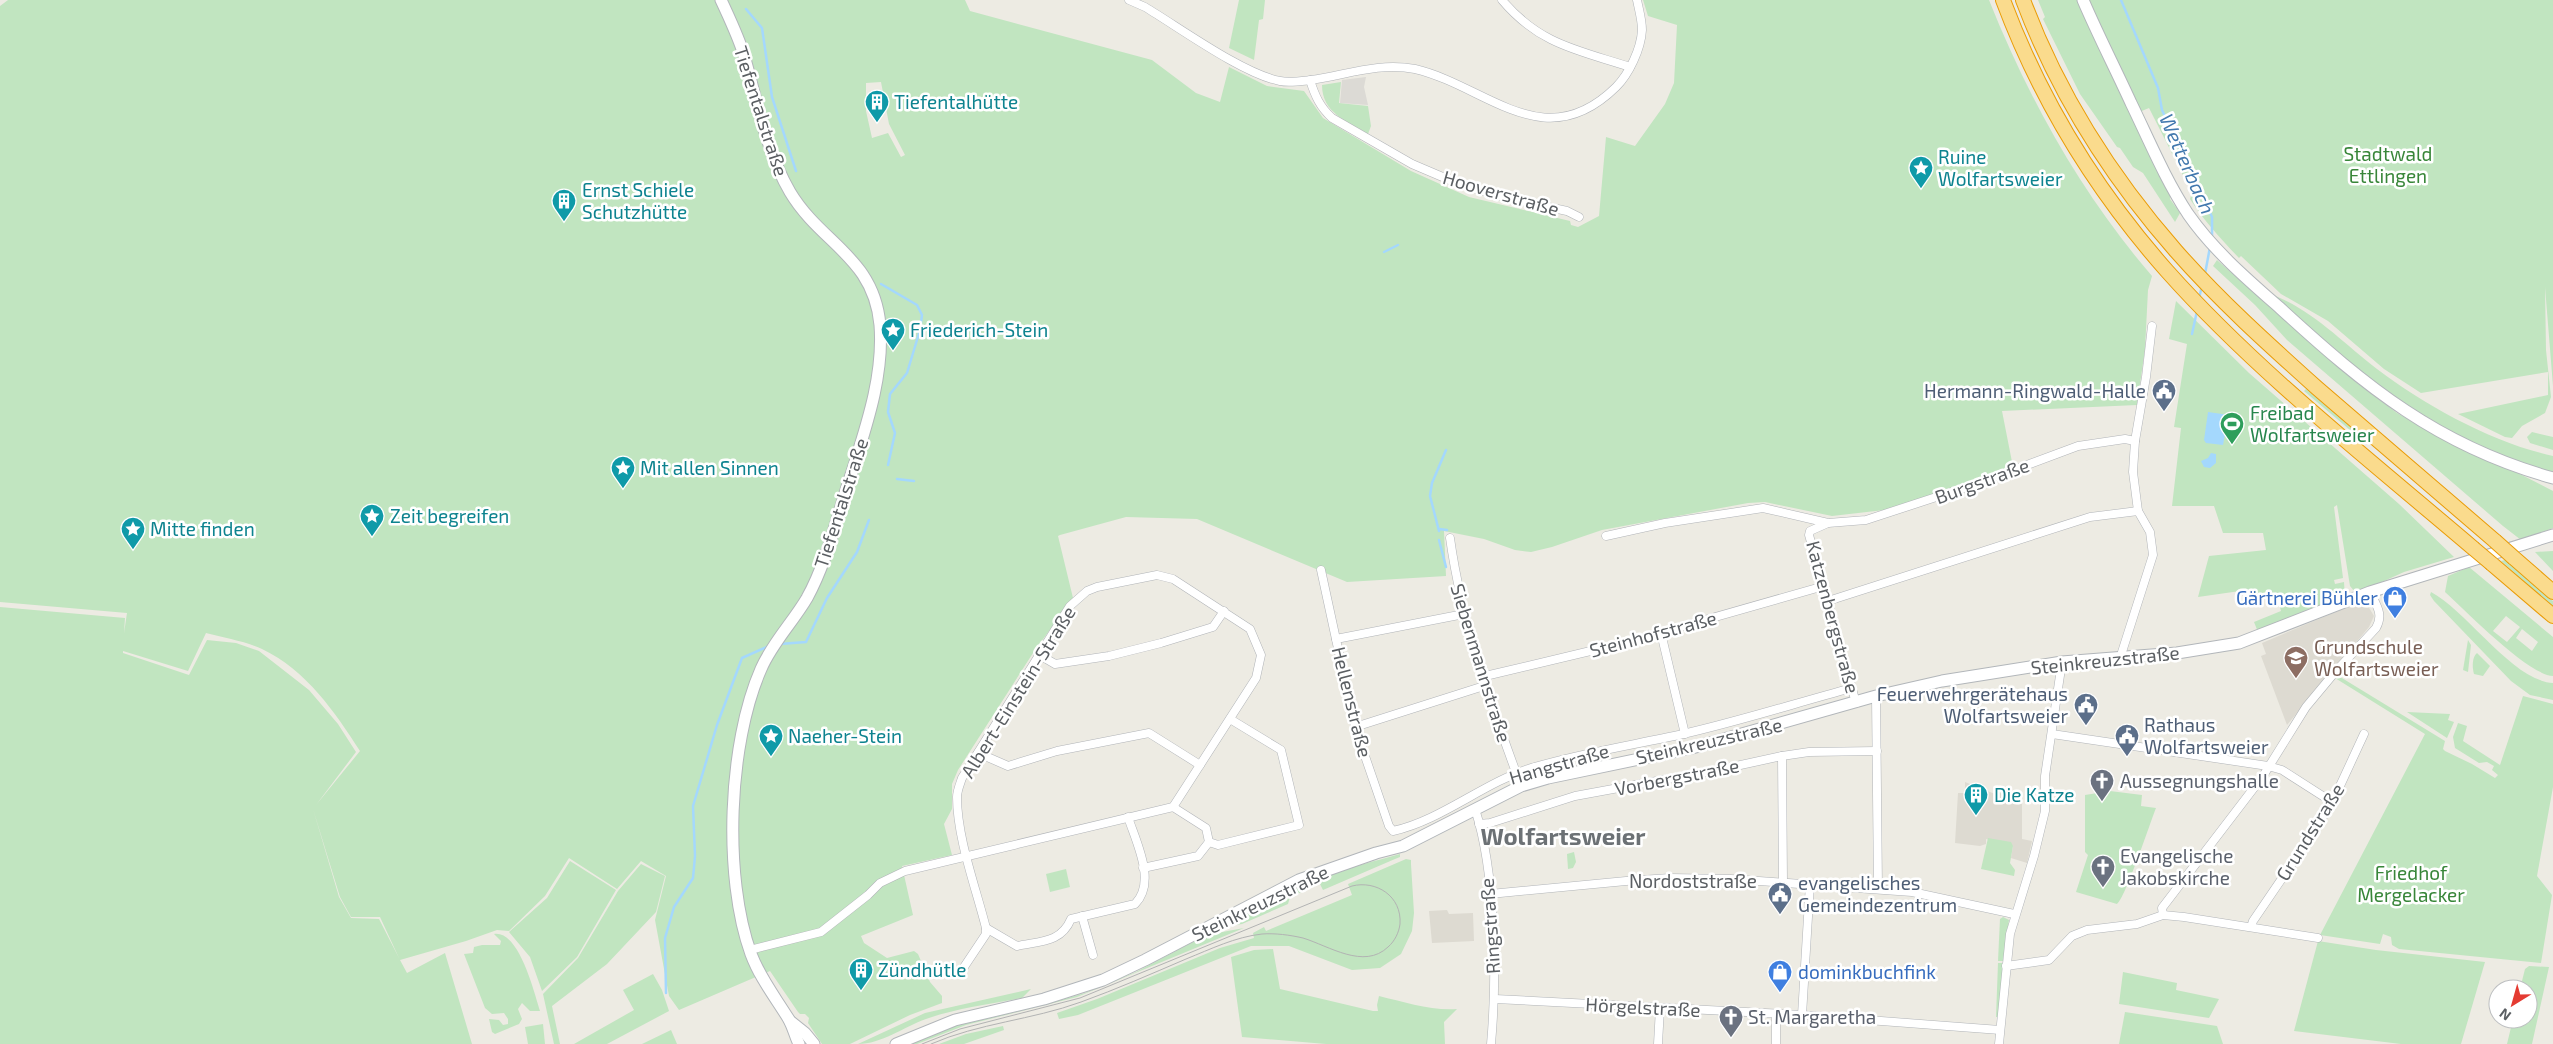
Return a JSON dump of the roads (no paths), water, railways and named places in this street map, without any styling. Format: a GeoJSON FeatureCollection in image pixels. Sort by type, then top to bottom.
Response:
{"type":"FeatureCollection","features":[{"type":"Feature","properties":{"kind":"highway"},"geometry":{"type":"LineString","coordinates":[[2004,0],[2048,100],[2089,169],[2127,222],[2189,294],[2298,396],[2553,616]]}},
{"type":"Feature","properties":{"kind":"highway"},"geometry":{"type":"LineString","coordinates":[[2023,0],[2042,46],[2068,98],[2110,165],[2176,252],[2268,344],[2553,592]]}},
{"type":"Feature","properties":{"kind":"street","name":"Tiefentalstraße"},"geometry":{"type":"LineString","coordinates":[[721,0],[742,52],[770,150],[780,174],[802,210],[863,272],[872,290],[880,328],[880,350],[873,396],[861,441],[818,575],[806,600],[772,649],[762,667],[748,708],[735,784],[736,887],[750,950],[764,981],[790,1021],[799,1044]]}},
{"type":"Feature","properties":{"kind":"street"},"geometry":{"type":"LineString","coordinates":[[1129,0],[1145,7],[1256,73],[1281,81],[1310,80],[1352,71],[1394,66],[1416,70],[1527,115],[1548,118],[1561,117],[1593,106],[1618,86],[1630,67],[1642,31],[1637,0]]}},
{"type":"Feature","properties":{"kind":"street"},"geometry":{"type":"LineString","coordinates":[[1502,0],[1520,20],[1548,39],[1630,67]]}},
{"type":"Feature","properties":{"kind":"street"},"geometry":{"type":"LineString","coordinates":[[2083,0],[2162,169],[2178,199],[2202,233],[2233,265],[2356,376],[2399,408],[2431,428],[2474,450],[2553,478]]}},
{"type":"Feature","properties":{"kind":"street","name":"Hooverstraße"},"geometry":{"type":"LineString","coordinates":[[1310,80],[1314,95],[1323,110],[1332,118],[1412,164],[1478,190],[1567,211],[1579,217]]}},
{"type":"Feature","properties":{"kind":"street"},"geometry":{"type":"LineString","coordinates":[[2122,658],[2122,652],[2153,555],[2150,532],[2138,512],[2133,472],[2135,441],[2146,377],[2152,326]]}},
{"type":"Feature","properties":{"kind":"street","name":"Burgstraße"},"geometry":{"type":"LineString","coordinates":[[1606,536],[1694,518],[1763,508],[1828,523],[1866,520],[1976,484],[2078,446],[2126,439],[2135,441]]}},
{"type":"Feature","properties":{"kind":"street"},"geometry":{"type":"LineString","coordinates":[[2541,474],[2553,484]]}},
{"type":"Feature","properties":{"kind":"street"},"geometry":{"type":"LineString","coordinates":[[1828,601],[2090,517],[2138,512]]}},
{"type":"Feature","properties":{"kind":"street","name":"Burgstraße"},"geometry":{"type":"LineString","coordinates":[[1810,531],[1828,523]]}},
{"type":"Feature","properties":{"kind":"street","name":"Katzenbergstraße"},"geometry":{"type":"LineString","coordinates":[[1810,531],[1809,535],[1856,703]]}},
{"type":"Feature","properties":{"kind":"street","name":"Steinkreuzstraße"},"geometry":{"type":"LineString","coordinates":[[896,1044],[955,1020],[1044,999],[1103,980],[1145,960],[1283,887],[1349,862],[1403,846],[1521,786],[1585,769],[1720,741],[1876,696],[1942,681],[2062,662],[2202,650],[2239,644],[2370,592],[2553,535]]}},
{"type":"Feature","properties":{"kind":"street","name":"Siebenmannstraße"},"geometry":{"type":"LineString","coordinates":[[1450,538],[1464,614],[1484,686],[1521,786]]}},
{"type":"Feature","properties":{"kind":"street","name":"Hellenstraße"},"geometry":{"type":"LineString","coordinates":[[1321,570],[1355,727],[1391,830]]}},
{"type":"Feature","properties":{"kind":"street","name":"Albert-Einstein-Straße"},"geometry":{"type":"LineString","coordinates":[[986,928],[967,855],[957,795],[962,778],[1038,654],[1070,606],[1088,591],[1157,576],[1166,577],[1173,579],[1250,629],[1260,655],[1256,678],[1173,807]]}},
{"type":"Feature","properties":{"kind":"street","name":"Steinhofstraße"},"geometry":{"type":"LineString","coordinates":[[1482,677],[1661,633],[1824,586]]}},
{"type":"Feature","properties":{"kind":"street"},"geometry":{"type":"LineString","coordinates":[[2163,916],[2162,908],[2268,766],[2306,706],[2376,628],[2381,620],[2380,612],[2370,592]]}},
{"type":"Feature","properties":{"kind":"street"},"geometry":{"type":"LineString","coordinates":[[1038,654],[1054,664],[1118,654],[1161,644],[1213,627],[1224,611]]}},
{"type":"Feature","properties":{"kind":"street"},"geometry":{"type":"LineString","coordinates":[[1336,639],[1464,614]]}},
{"type":"Feature","properties":{"kind":"street"},"geometry":{"type":"LineString","coordinates":[[1661,633],[1685,734]]}},
{"type":"Feature","properties":{"kind":"street"},"geometry":{"type":"LineString","coordinates":[[2000,1044],[2006,966],[2014,914],[2042,823],[2045,776],[2062,662]]}},
{"type":"Feature","properties":{"kind":"street"},"geometry":{"type":"LineString","coordinates":[[1355,727],[1484,686]]}},
{"type":"Feature","properties":{"kind":"street","name":"Hangstraße"},"geometry":{"type":"LineString","coordinates":[[1391,830],[1424,819],[1516,773],[1559,760],[1685,734],[1852,688]]}},
{"type":"Feature","properties":{"kind":"street"},"geometry":{"type":"LineString","coordinates":[[1876,696],[1878,889]]}},
{"type":"Feature","properties":{"kind":"street"},"geometry":{"type":"LineString","coordinates":[[1209,842],[1218,845],[1299,825],[1281,750],[1230,719]]}},
{"type":"Feature","properties":{"kind":"street"},"geometry":{"type":"LineString","coordinates":[[978,753],[1008,766],[1066,749],[1149,733],[1200,765]]}},
{"type":"Feature","properties":{"kind":"street"},"geometry":{"type":"LineString","coordinates":[[2052,734],[2268,766],[2282,770],[2332,802]]}},
{"type":"Feature","properties":{"kind":"street","name":"Grundstraße"},"geometry":{"type":"LineString","coordinates":[[2251,927],[2253,921],[2332,802],[2364,734]]}},
{"type":"Feature","properties":{"kind":"street","name":"Vorbergstraße"},"geometry":{"type":"LineString","coordinates":[[1479,824],[1490,823],[1575,796],[1782,756],[1878,751]]}},
{"type":"Feature","properties":{"kind":"street"},"geometry":{"type":"LineString","coordinates":[[1782,756],[1784,882]]}},
{"type":"Feature","properties":{"kind":"street"},"geometry":{"type":"LineString","coordinates":[[750,950],[820,932],[880,883],[905,870],[1128,817],[1173,807],[1206,828],[1209,842]]}},
{"type":"Feature","properties":{"kind":"street","name":"Ringstraße"},"geometry":{"type":"LineString","coordinates":[[1474,809],[1479,824],[1490,894],[1495,998],[1491,1044]]}},
{"type":"Feature","properties":{"kind":"street"},"geometry":{"type":"LineString","coordinates":[[986,928],[1017,946],[1059,937],[1066,930],[1071,919],[1135,904],[1144,890],[1143,868],[1128,817]]}},
{"type":"Feature","properties":{"kind":"street"},"geometry":{"type":"LineString","coordinates":[[1143,868],[1198,856],[1209,842]]}},
{"type":"Feature","properties":{"kind":"street","name":"Nordoststraße"},"geometry":{"type":"LineString","coordinates":[[1490,894],[1581,884],[1670,878],[1784,882],[1925,894],[2014,914]]}},
{"type":"Feature","properties":{"kind":"street"},"geometry":{"type":"LineString","coordinates":[[1802,1015],[1810,884]]}},
{"type":"Feature","properties":{"kind":"street"},"geometry":{"type":"LineString","coordinates":[[1082,916],[1093,955]]}},
{"type":"Feature","properties":{"kind":"street"},"geometry":{"type":"LineString","coordinates":[[2006,966],[2050,960],[2072,936],[2086,930],[2138,924],[2163,916],[2318,938]]}},
{"type":"Feature","properties":{"kind":"street"},"geometry":{"type":"LineString","coordinates":[[964,967],[986,934],[986,928]]}},
{"type":"Feature","properties":{"kind":"street","name":"Hörgelstraße"},"geometry":{"type":"LineString","coordinates":[[1495,998],[1802,1015],[2000,1030]]}},
{"type":"Feature","properties":{"kind":"street"},"geometry":{"type":"LineString","coordinates":[[1658,1044],[1660,1008]]}},
{"type":"Feature","properties":{"kind":"street"},"geometry":{"type":"LineString","coordinates":[[1776,1015],[1776,1044]]}},
{"type":"Feature","properties":{"kind":"street","name":"Tiefentalstraße"},"geometry":{"type":"LineString","coordinates":[[790,1021],[805,1033],[814,1044]]}},
{"type":"Feature","properties":{"kind":"water"},"geometry":{"type":"Polygon","coordinates":[[[2208,412],[2229,415],[2233,419],[2233,426],[2226,429],[2223,445],[2206,443],[2204,440],[2208,412]]]}},
{"type":"Feature","properties":{"kind":"water"},"geometry":{"type":"Polygon","coordinates":[[[2211,453],[2216,454],[2216,463],[2210,468],[2204,467],[2201,461],[2208,458],[2211,453]]]}},
{"type":"Feature","properties":{"kind":"waterway","name":"Wetterbach"},"geometry":{"type":"LineString","coordinates":[[2121,0],[2158,88],[2162,110],[2212,217],[2212,239]]}},
{"type":"Feature","properties":{"kind":"waterway"},"geometry":{"type":"LineString","coordinates":[[746,9],[762,28],[772,97],[796,171]]}},
{"type":"Feature","properties":{"kind":"waterway"},"geometry":{"type":"LineString","coordinates":[[1384,252],[1398,245]]}},
{"type":"Feature","properties":{"kind":"waterway","name":"Wetterbach"},"geometry":{"type":"LineString","coordinates":[[2205,274],[2210,247]]}},
{"type":"Feature","properties":{"kind":"waterway"},"geometry":{"type":"LineString","coordinates":[[881,284],[917,305],[922,315],[920,330],[907,373],[890,394],[888,412],[895,433],[888,465]]}},
{"type":"Feature","properties":{"kind":"waterway","name":"Wetterbach"},"geometry":{"type":"LineString","coordinates":[[2199,298],[2202,286]]}},
{"type":"Feature","properties":{"kind":"waterway","name":"Wetterbach"},"geometry":{"type":"LineString","coordinates":[[2192,334],[2197,311]]}},
{"type":"Feature","properties":{"kind":"waterway"},"geometry":{"type":"LineString","coordinates":[[1439,531],[1430,496],[1432,483],[1446,450]]}},
{"type":"Feature","properties":{"kind":"waterway"},"geometry":{"type":"LineString","coordinates":[[897,479],[914,481]]}},
{"type":"Feature","properties":{"kind":"waterway"},"geometry":{"type":"LineString","coordinates":[[780,644],[806,642],[827,598],[857,552],[869,520]]}},
{"type":"Feature","properties":{"kind":"waterway"},"geometry":{"type":"LineString","coordinates":[[1439,529],[1447,530]]}},
{"type":"Feature","properties":{"kind":"waterway"},"geometry":{"type":"LineString","coordinates":[[1439,540],[1446,567]]}},
{"type":"Feature","properties":{"kind":"waterway"},"geometry":{"type":"LineString","coordinates":[[666,993],[665,938],[674,907],[693,878],[695,856],[693,806],[717,725],[742,658],[769,646]]}},
{"type":"Feature","properties":{"kind":"tram line"},"geometry":{"type":"LineString","coordinates":[[922,1044],[960,1029],[1080,998],[1352,886],[1370,885],[1378,888],[1386,892],[1397,905],[1400,924],[1396,936],[1393,942],[1379,954],[1368,956],[1346,954],[1293,936],[1272,934],[1252,936],[1214,947],[1081,1002],[968,1031],[931,1044]]}},
{"type":"Feature","properties":{"kind":"place","name":"Tiefentalhütte"},"geometry":{"type":"Point","coordinates":[877,123]}},
{"type":"Feature","properties":{"kind":"place","name":"Ruine Wolfartsweier"},"geometry":{"type":"Point","coordinates":[1921,189]}},
{"type":"Feature","properties":{"kind":"place","name":"Ernst Schiele Schutzhütte"},"geometry":{"type":"Point","coordinates":[564,222]}},
{"type":"Feature","properties":{"kind":"place","name":"Friederich-Stein"},"geometry":{"type":"Point","coordinates":[893,351]}},
{"type":"Feature","properties":{"kind":"place","name":"Hermann-Ringwald-Halle"},"geometry":{"type":"Point","coordinates":[2164,412]}},
{"type":"Feature","properties":{"kind":"place","name":"Freibad Wolfartsweier"},"geometry":{"type":"Point","coordinates":[2232,445]}},
{"type":"Feature","properties":{"kind":"place","name":"Mit allen Sinnen"},"geometry":{"type":"Point","coordinates":[623,489]}},
{"type":"Feature","properties":{"kind":"place","name":"Zeit begreifen"},"geometry":{"type":"Point","coordinates":[372,537]}},
{"type":"Feature","properties":{"kind":"place","name":"Mitte finden"},"geometry":{"type":"Point","coordinates":[133,550]}},
{"type":"Feature","properties":{"kind":"place","name":"Gärtnerei Bühler"},"geometry":{"type":"Point","coordinates":[2395,619]}},
{"type":"Feature","properties":{"kind":"place","name":"Grundschule Wolfartsweier"},"geometry":{"type":"Point","coordinates":[2296,679]}},
{"type":"Feature","properties":{"kind":"place","name":"Feuerwehrgerätehaus Wolfartsweier"},"geometry":{"type":"Point","coordinates":[2086,726]}},
{"type":"Feature","properties":{"kind":"place","name":"Naeher-Stein"},"geometry":{"type":"Point","coordinates":[771,757]}},
{"type":"Feature","properties":{"kind":"place","name":"Rathaus Wolfartsweier"},"geometry":{"type":"Point","coordinates":[2127,757]}},
{"type":"Feature","properties":{"kind":"place","name":"Aussegnungshalle"},"geometry":{"type":"Point","coordinates":[2102,802]}},
{"type":"Feature","properties":{"kind":"place","name":"Die Katze"},"geometry":{"type":"Point","coordinates":[1976,816]}},
{"type":"Feature","properties":{"kind":"place","name":"Evangelische Jakobskirche"},"geometry":{"type":"Point","coordinates":[2103,888]}},
{"type":"Feature","properties":{"kind":"place","name":"evangelisches Gemeindezentrum"},"geometry":{"type":"Point","coordinates":[1780,915]}},
{"type":"Feature","properties":{"kind":"place","name":"Zündhütle"},"geometry":{"type":"Point","coordinates":[861,991]}},
{"type":"Feature","properties":{"kind":"place","name":"dominkbuchfink"},"geometry":{"type":"Point","coordinates":[1780,993]}},
{"type":"Feature","properties":{"kind":"place","name":"St. Margaretha"},"geometry":{"type":"Point","coordinates":[1731,1038]}},
{"type":"Feature","properties":{"kind":"district","name":"Wolfartsweier"},"geometry":{"type":"Point","coordinates":[1563,837]}},
{"type":"Feature","properties":{"kind":"park label","name":"Stadtwald Ettlingen"},"geometry":{"type":"Point","coordinates":[2388,165]}},
{"type":"Feature","properties":{"kind":"park label","name":"Friedhof Mergelacker"},"geometry":{"type":"Point","coordinates":[2411,884]}}]}
